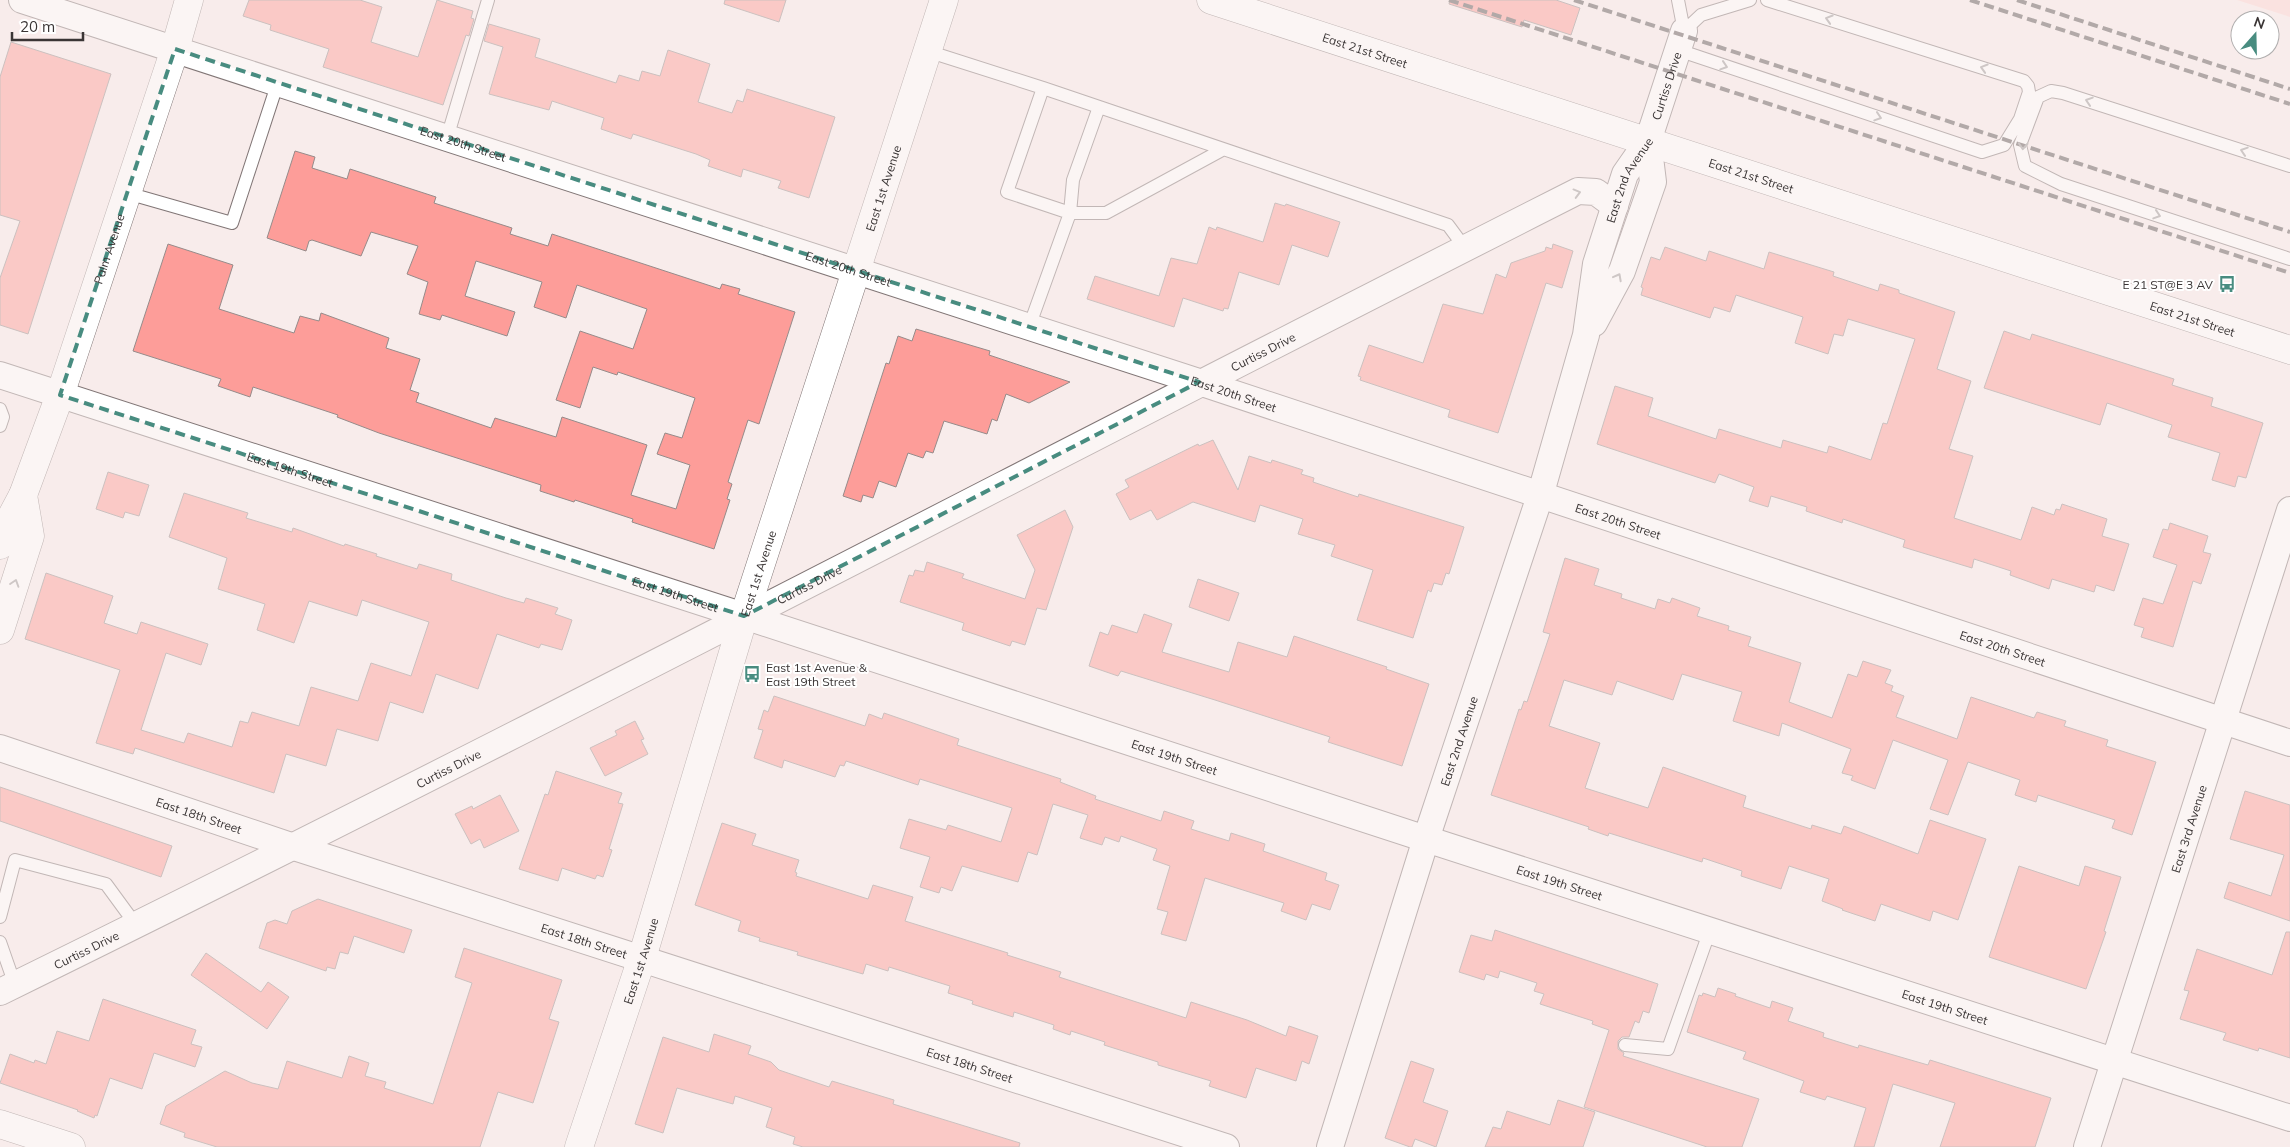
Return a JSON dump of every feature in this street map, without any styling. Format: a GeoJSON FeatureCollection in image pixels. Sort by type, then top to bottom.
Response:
{"type":"FeatureCollection","features":[{"type":"Feature","properties":{"kind":"main road","name":"Palm Avenue"},"geometry":{"type":"LineString","coordinates":[[0,545],[5,529],[23,495],[60,395],[175,49],[189,0]]}},
{"type":"Feature","properties":{"kind":"main road","name":"East 1st Avenue"},"geometry":{"type":"LineString","coordinates":[[579,1147],[642,958],[744,616],[944,0]]}},
{"type":"Feature","properties":{"kind":"main road","name":"East 21st Street"},"geometry":{"type":"LineString","coordinates":[[1211,0],[2290,350]]}},
{"type":"Feature","properties":{"kind":"main road","name":"Palm Avenue"},"geometry":{"type":"LineString","coordinates":[[0,630],[30,536],[23,495]]}},
{"type":"Feature","properties":{"kind":"main road"},"geometry":{"type":"LineString","coordinates":[[0,1124],[71,1147]]}},
{"type":"Feature","properties":{"kind":"street","name":"East 20th Street"},"geometry":{"type":"LineString","coordinates":[[22,0],[1200,382],[2290,743]]}},
{"type":"Feature","properties":{"kind":"street","name":"Curtiss Drive"},"geometry":{"type":"LineString","coordinates":[[1648,141],[1681,41]]}},
{"type":"Feature","properties":{"kind":"street","name":"East 2nd Avenue"},"geometry":{"type":"LineString","coordinates":[[1330,1147],[1426,839],[1540,496],[1586,335],[1596,264],[1625,174],[1648,141]]}},
{"type":"Feature","properties":{"kind":"street","name":"East 2nd Avenue"},"geometry":{"type":"LineString","coordinates":[[1586,335],[1622,271],[1652,182],[1648,141]]}},
{"type":"Feature","properties":{"kind":"street","name":"Curtiss Drive"},"geometry":{"type":"LineString","coordinates":[[7,988],[294,848],[1200,382],[1578,191],[1596,192],[1615,206]]}},
{"type":"Feature","properties":{"kind":"street","name":"East 19th Street"},"geometry":{"type":"LineString","coordinates":[[0,375],[2290,1118]]}},
{"type":"Feature","properties":{"kind":"street","name":"East 3rd Avenue"},"geometry":{"type":"LineString","coordinates":[[2086,1147],[2290,510]]}},
{"type":"Feature","properties":{"kind":"street","name":"East 18th Street"},"geometry":{"type":"LineString","coordinates":[[0,748],[294,848],[642,958],[1226,1147]]}},
{"type":"Feature","properties":{"kind":"lane"},"geometry":{"type":"LineString","coordinates":[[447,138],[488,0]]}},
{"type":"Feature","properties":{"kind":"lane"},"geometry":{"type":"LineString","coordinates":[[1678,0],[1681,41]]}},
{"type":"Feature","properties":{"kind":"lane"},"geometry":{"type":"LineString","coordinates":[[1681,41],[1701,15],[1750,0]]}},
{"type":"Feature","properties":{"kind":"lane"},"geometry":{"type":"LineString","coordinates":[[1681,41],[1982,152],[2004,145],[2020,119],[2029,92],[2024,80],[1767,0]]}},
{"type":"Feature","properties":{"kind":"lane"},"geometry":{"type":"LineString","coordinates":[[927,51],[1043,88],[1448,225],[1465,248]]}},
{"type":"Feature","properties":{"kind":"lane"},"geometry":{"type":"LineString","coordinates":[[127,193],[232,223],[278,82]]}},
{"type":"Feature","properties":{"kind":"lane"},"geometry":{"type":"LineString","coordinates":[[1043,88],[1007,192],[1070,213],[1106,213],[1222,150]]}},
{"type":"Feature","properties":{"kind":"lane"},"geometry":{"type":"LineString","coordinates":[[2290,166],[2051,90],[2038,97],[2020,145],[2025,166],[2061,184],[2290,259]]}},
{"type":"Feature","properties":{"kind":"lane"},"geometry":{"type":"LineString","coordinates":[[1029,327],[1070,213],[1073,180],[1099,107]]}},
{"type":"Feature","properties":{"kind":"lane"},"geometry":{"type":"LineString","coordinates":[[0,408],[3,417],[0,426]]}},
{"type":"Feature","properties":{"kind":"lane"},"geometry":{"type":"LineString","coordinates":[[0,917],[15,860],[106,884],[136,925]]}},
{"type":"Feature","properties":{"kind":"lane"},"geometry":{"type":"LineString","coordinates":[[1626,1045],[1668,1049],[1710,930]]}},
{"type":"Feature","properties":{"kind":"lane"},"geometry":{"type":"LineString","coordinates":[[0,942],[7,988]]}},
{"type":"Feature","properties":{"kind":"highlighted area"},"geometry":{"type":"Polygon","coordinates":[[[175,49],[1199,382],[744,616],[60,395],[175,49]]]}},
{"type":"Feature","properties":{"kind":"shaded area"},"geometry":{"type":"Polygon","coordinates":[[[2237,0],[2290,0],[2290,17],[2280,14],[2280,10],[2268,10],[2237,0]]]}},
{"type":"Feature","properties":{"kind":"building"},"geometry":{"type":"Polygon","coordinates":[[[249,0],[360,0],[382,7],[371,42],[418,57],[437,0],[473,11],[471,18],[474,19],[469,36],[466,35],[443,105],[323,67],[329,49],[270,30],[271,25],[243,16],[249,0]]]}},
{"type":"Feature","properties":{"kind":"building"},"geometry":{"type":"Polygon","coordinates":[[[725,0],[786,0],[779,22],[724,4],[725,0]]]}},
{"type":"Feature","properties":{"kind":"building"},"geometry":{"type":"Polygon","coordinates":[[[1450,0],[1556,0],[1580,8],[1571,35],[1524,20],[1522,27],[1449,4],[1450,0]]]}},
{"type":"Feature","properties":{"kind":"building"},"geometry":{"type":"Polygon","coordinates":[[[489,24],[540,39],[535,57],[616,83],[619,75],[639,81],[642,71],[660,76],[668,50],[710,64],[698,102],[732,113],[737,100],[743,102],[747,89],[835,117],[809,198],[778,188],[781,181],[743,169],[741,177],[708,166],[710,160],[696,154],[633,134],[631,139],[601,129],[604,118],[552,101],[549,110],[489,94],[503,47],[484,41],[489,24]]]}},
{"type":"Feature","properties":{"kind":"building"},"geometry":{"type":"Polygon","coordinates":[[[11,42],[111,74],[28,334],[0,325],[0,278],[20,221],[0,215],[0,77],[11,42]]]}},
{"type":"Feature","properties":{"kind":"building"},"geometry":{"type":"Polygon","coordinates":[[[295,151],[315,157],[312,168],[347,179],[350,169],[436,197],[434,203],[512,228],[510,234],[548,246],[552,234],[720,289],[722,284],[740,289],[738,294],[795,312],[759,424],[748,420],[728,482],[732,484],[727,499],[730,500],[714,549],[632,522],[633,519],[540,491],[541,485],[379,433],[337,417],[338,415],[253,387],[250,397],[218,386],[221,379],[133,351],[168,244],[233,265],[219,309],[294,333],[300,316],[319,321],[321,313],[389,338],[386,348],[420,359],[410,390],[419,393],[416,402],[491,428],[495,418],[556,437],[562,417],[647,445],[631,495],[676,509],[690,465],[657,454],[665,433],[682,438],[695,398],[618,372],[617,375],[593,367],[580,408],[556,400],[580,331],[633,349],[647,309],[577,285],[566,318],[534,307],[542,282],[476,261],[465,296],[515,312],[507,336],[442,315],[440,320],[419,314],[428,282],[407,274],[418,246],[371,232],[361,256],[312,240],[309,241],[306,251],[267,238],[295,151]]]}},
{"type":"Feature","properties":{"kind":"building"},"geometry":{"type":"Polygon","coordinates":[[[1275,203],[1285,206],[1286,204],[1340,222],[1328,257],[1292,245],[1279,285],[1239,272],[1228,309],[1224,308],[1223,311],[1183,298],[1174,327],[1087,299],[1095,276],[1159,296],[1171,258],[1197,264],[1209,227],[1216,230],[1217,227],[1263,242],[1275,203]]]}},
{"type":"Feature","properties":{"kind":"building"},"geometry":{"type":"Polygon","coordinates":[[[1553,244],[1573,251],[1562,288],[1546,283],[1498,433],[1448,417],[1450,410],[1360,380],[1361,377],[1358,376],[1369,345],[1423,363],[1443,304],[1483,314],[1496,274],[1506,278],[1511,263],[1545,251],[1546,247],[1552,249],[1553,244]]]}},
{"type":"Feature","properties":{"kind":"building"},"geometry":{"type":"Polygon","coordinates":[[[1665,247],[1706,261],[1709,251],[1764,269],[1769,252],[1834,272],[1833,276],[1878,291],[1880,284],[1899,290],[1899,293],[1955,312],[1937,369],[1971,381],[1949,449],[1973,456],[1954,518],[2021,540],[2032,507],[2054,515],[2056,509],[2060,510],[2062,504],[2107,519],[2102,536],[2129,544],[2114,591],[2096,585],[2094,592],[2052,579],[2049,589],[2010,575],[2011,571],[1974,559],[1972,568],[1903,547],[1905,540],[1843,519],[1842,523],[1806,511],[1807,507],[1771,496],[1768,507],[1749,501],[1754,487],[1719,474],[1715,483],[1597,444],[1615,386],[1653,398],[1648,416],[1716,439],[1719,429],[1781,448],[1783,440],[1827,453],[1829,446],[1871,460],[1883,423],[1887,424],[1915,339],[1848,319],[1843,336],[1834,334],[1828,354],[1795,343],[1803,317],[1736,295],[1730,312],[1714,307],[1710,318],[1641,295],[1643,288],[1641,287],[1651,257],[1660,260],[1665,247]]]}},
{"type":"Feature","properties":{"kind":"building"},"geometry":{"type":"Polygon","coordinates":[[[916,329],[990,351],[989,355],[1070,382],[1029,403],[1006,394],[997,421],[992,419],[987,434],[944,421],[933,453],[926,451],[923,458],[908,453],[896,487],[879,481],[873,498],[863,495],[861,502],[843,496],[886,363],[889,364],[898,336],[912,341],[916,329]]]}},
{"type":"Feature","properties":{"kind":"building"},"geometry":{"type":"Polygon","coordinates":[[[2004,331],[2030,340],[2032,334],[2174,379],[2172,385],[2213,398],[2211,406],[2263,423],[2246,478],[2238,476],[2235,487],[2212,480],[2220,453],[2168,437],[2172,425],[2107,403],[2100,425],[1984,388],[2004,331]]]}},
{"type":"Feature","properties":{"kind":"building"},"geometry":{"type":"Polygon","coordinates":[[[1213,440],[1238,490],[1249,456],[1271,463],[1272,460],[1303,470],[1301,474],[1314,478],[1313,482],[1358,497],[1359,494],[1464,527],[1449,574],[1446,573],[1442,585],[1434,583],[1431,592],[1428,590],[1413,638],[1357,620],[1373,570],[1331,556],[1335,545],[1298,534],[1303,519],[1260,505],[1255,522],[1193,502],[1157,520],[1151,510],[1130,520],[1116,494],[1129,487],[1125,480],[1198,444],[1199,446],[1213,440]]]}},
{"type":"Feature","properties":{"kind":"building"},"geometry":{"type":"Polygon","coordinates":[[[108,472],[149,485],[139,516],[125,512],[123,518],[96,509],[108,472]]]}},
{"type":"Feature","properties":{"kind":"building"},"geometry":{"type":"Polygon","coordinates":[[[184,493],[248,513],[246,518],[292,532],[293,528],[344,546],[345,544],[377,554],[376,556],[417,569],[419,564],[452,574],[451,580],[506,598],[524,603],[526,598],[558,608],[555,614],[572,620],[562,650],[541,644],[539,648],[497,634],[478,689],[436,674],[423,713],[390,702],[378,741],[337,729],[326,766],[286,754],[274,793],[135,748],[133,754],[96,743],[120,670],[25,639],[46,573],[113,596],[104,623],[137,634],[141,622],[208,644],[201,665],[166,653],[141,730],[184,743],[188,733],[232,747],[240,721],[248,723],[252,712],[299,726],[311,687],[358,701],[371,663],[411,676],[429,622],[362,600],[357,616],[309,601],[294,643],[257,630],[265,604],[218,589],[227,558],[169,537],[184,493]]]}},
{"type":"Feature","properties":{"kind":"building"},"geometry":{"type":"Polygon","coordinates":[[[1065,510],[1073,527],[1046,610],[1037,608],[1025,645],[1012,641],[1010,646],[962,630],[964,623],[900,602],[909,575],[913,576],[915,570],[924,572],[927,562],[964,574],[962,578],[1025,599],[1035,570],[1017,535],[1065,510]]]}},
{"type":"Feature","properties":{"kind":"building"},"geometry":{"type":"Polygon","coordinates":[[[2170,523],[2208,536],[2203,552],[2211,554],[2201,584],[2193,581],[2173,647],[2141,637],[2144,628],[2134,625],[2143,598],[2163,604],[2177,565],[2153,557],[2163,529],[2168,530],[2170,523]]]}},
{"type":"Feature","properties":{"kind":"building"},"geometry":{"type":"Polygon","coordinates":[[[1565,558],[1599,569],[1594,585],[1622,594],[1621,598],[1655,609],[1658,599],[1670,603],[1672,598],[1700,608],[1697,616],[1729,626],[1728,630],[1751,637],[1748,646],[1801,663],[1789,702],[1832,718],[1848,674],[1857,677],[1863,661],[1891,670],[1885,683],[1893,686],[1891,691],[1904,696],[1896,717],[1957,739],[1971,697],[2034,718],[2037,712],[2066,721],[2064,726],[2108,740],[2106,746],[2156,762],[2132,835],[2112,828],[2115,820],[2038,795],[2036,802],[2015,795],[2020,780],[1968,762],[1948,815],[1930,809],[1948,760],[1893,740],[1875,789],[1851,780],[1853,776],[1842,773],[1851,749],[1782,723],[1779,736],[1733,721],[1742,692],[1682,674],[1673,700],[1617,681],[1612,695],[1564,680],[1549,726],[1600,743],[1585,788],[1648,808],[1663,767],[1746,796],[1743,807],[1811,829],[1812,825],[1841,834],[1844,826],[1918,854],[1930,820],[1986,839],[1958,920],[1933,911],[1930,921],[1881,904],[1875,921],[1822,901],[1829,879],[1789,866],[1781,889],[1741,876],[1742,871],[1703,858],[1702,862],[1609,833],[1608,836],[1588,829],[1589,827],[1491,795],[1519,709],[1521,710],[1524,701],[1527,702],[1550,634],[1543,632],[1565,558]]]}},
{"type":"Feature","properties":{"kind":"building"},"geometry":{"type":"Polygon","coordinates":[[[1198,579],[1239,593],[1229,621],[1189,607],[1198,579]]]}},
{"type":"Feature","properties":{"kind":"building"},"geometry":{"type":"Polygon","coordinates":[[[1144,614],[1172,624],[1162,652],[1229,672],[1238,642],[1287,657],[1294,636],[1387,667],[1386,669],[1429,684],[1402,766],[1328,742],[1330,737],[1215,700],[1121,671],[1118,676],[1089,666],[1100,632],[1108,635],[1112,625],[1137,633],[1144,614]]]}},
{"type":"Feature","properties":{"kind":"building"},"geometry":{"type":"Polygon","coordinates":[[[774,696],[865,726],[869,714],[882,719],[884,713],[959,739],[957,745],[1061,779],[1060,782],[1096,796],[1095,799],[1161,821],[1164,811],[1194,821],[1191,829],[1229,841],[1231,833],[1265,844],[1263,851],[1327,873],[1325,880],[1339,885],[1330,910],[1312,904],[1306,920],[1281,911],[1284,903],[1205,878],[1186,941],[1161,934],[1168,912],[1157,909],[1170,866],[1153,860],[1157,849],[1121,836],[1119,842],[1105,837],[1102,845],[1080,838],[1088,815],[1053,804],[1037,855],[1028,852],[1018,882],[962,866],[952,891],[941,887],[939,893],[920,887],[930,857],[900,848],[909,819],[946,830],[948,825],[1001,842],[1012,808],[920,779],[918,785],[846,761],[844,766],[840,765],[835,777],[784,760],[782,768],[754,758],[763,730],[758,729],[764,710],[768,712],[774,696]]]}},
{"type":"Feature","properties":{"kind":"building"},"geometry":{"type":"Polygon","coordinates":[[[635,721],[644,739],[641,740],[648,754],[605,776],[590,748],[617,735],[615,731],[635,721]]]}},
{"type":"Feature","properties":{"kind":"building"},"geometry":{"type":"Polygon","coordinates":[[[556,771],[622,793],[618,803],[623,804],[609,849],[612,850],[603,877],[597,875],[595,879],[562,868],[558,881],[519,869],[545,794],[548,795],[556,771]]]}},
{"type":"Feature","properties":{"kind":"building"},"geometry":{"type":"Polygon","coordinates":[[[0,787],[172,846],[161,877],[0,821],[0,787]]]}},
{"type":"Feature","properties":{"kind":"building"},"geometry":{"type":"Polygon","coordinates":[[[2245,791],[2290,805],[2290,921],[2224,898],[2229,882],[2271,896],[2284,855],[2230,839],[2245,791]]]}},
{"type":"Feature","properties":{"kind":"building"},"geometry":{"type":"Polygon","coordinates":[[[500,795],[519,831],[484,848],[480,839],[471,844],[455,814],[472,806],[473,809],[500,795]]]}},
{"type":"Feature","properties":{"kind":"building"},"geometry":{"type":"Polygon","coordinates":[[[722,823],[756,834],[752,845],[799,860],[795,872],[797,873],[796,876],[868,899],[873,885],[913,897],[905,921],[1008,953],[1007,955],[1061,972],[1059,977],[1186,1018],[1191,1002],[1247,1020],[1286,1036],[1289,1026],[1318,1036],[1309,1064],[1302,1061],[1296,1081],[1256,1068],[1246,1098],[1209,1086],[1211,1081],[1158,1065],[1158,1062],[1104,1045],[1105,1042],[1071,1031],[1070,1035],[1053,1029],[1054,1025],[1014,1012],[1013,1017],[972,1004],[973,1001],[948,993],[950,986],[889,967],[888,971],[866,964],[863,974],[797,955],[798,952],[759,941],[760,938],[738,931],[741,921],[695,905],[722,823]]]}},
{"type":"Feature","properties":{"kind":"building"},"geometry":{"type":"Polygon","coordinates":[[[2019,866],[2079,886],[2085,866],[2121,877],[2104,931],[2106,932],[2086,989],[1989,957],[2019,866]]]}},
{"type":"Feature","properties":{"kind":"building"},"geometry":{"type":"Polygon","coordinates":[[[318,899],[412,930],[404,953],[354,936],[348,954],[340,952],[335,969],[327,967],[326,971],[259,948],[267,923],[275,920],[287,924],[292,911],[318,899]]]}},
{"type":"Feature","properties":{"kind":"building"},"geometry":{"type":"Polygon","coordinates":[[[1495,930],[1658,984],[1649,1013],[1643,1011],[1639,1023],[1635,1021],[1629,1037],[1622,1037],[1618,1041],[1618,1049],[1624,1053],[1623,1056],[1759,1099],[1742,1147],[1707,1147],[1584,1107],[1609,1030],[1592,1024],[1593,1021],[1540,1004],[1544,994],[1534,991],[1537,983],[1500,971],[1498,978],[1486,974],[1484,980],[1459,972],[1471,935],[1492,941],[1495,930]]]}},
{"type":"Feature","properties":{"kind":"building"},"geometry":{"type":"Polygon","coordinates":[[[2286,932],[2290,932],[2290,1058],[2259,1048],[2258,1051],[2223,1040],[2226,1033],[2180,1019],[2189,991],[2184,990],[2197,949],[2272,975],[2286,932]]]}},
{"type":"Feature","properties":{"kind":"building"},"geometry":{"type":"Polygon","coordinates":[[[464,948],[562,980],[549,1019],[559,1022],[533,1103],[498,1092],[480,1147],[217,1147],[184,1137],[185,1133],[160,1124],[166,1106],[225,1071],[252,1083],[278,1089],[287,1061],[342,1078],[349,1056],[369,1063],[365,1076],[386,1082],[384,1088],[433,1104],[472,983],[455,977],[464,948]]]}},
{"type":"Feature","properties":{"kind":"building"},"geometry":{"type":"Polygon","coordinates":[[[206,953],[261,992],[268,982],[289,997],[267,1029],[191,975],[206,953]]]}},
{"type":"Feature","properties":{"kind":"building"},"geometry":{"type":"Polygon","coordinates":[[[1718,988],[1770,1008],[1772,1001],[1793,1008],[1788,1021],[1824,1033],[1823,1037],[1858,1048],[1859,1045],[1928,1065],[1930,1060],[2051,1098],[2035,1147],[1940,1147],[1955,1103],[1893,1084],[1874,1147],[1854,1147],[1866,1108],[1827,1096],[1825,1100],[1800,1092],[1804,1081],[1743,1059],[1746,1052],[1687,1032],[1699,995],[1702,996],[1703,993],[1715,997],[1718,988]]]}},
{"type":"Feature","properties":{"kind":"building"},"geometry":{"type":"Polygon","coordinates":[[[103,999],[196,1030],[191,1044],[202,1047],[195,1067],[154,1053],[142,1089],[110,1078],[97,1116],[95,1115],[94,1118],[78,1110],[0,1083],[10,1054],[34,1063],[35,1060],[46,1064],[57,1031],[89,1041],[103,999]]]}},
{"type":"Feature","properties":{"kind":"building"},"geometry":{"type":"Polygon","coordinates":[[[714,1034],[751,1046],[748,1054],[771,1062],[779,1070],[829,1087],[832,1081],[894,1100],[893,1104],[1020,1143],[1019,1147],[803,1147],[793,1144],[795,1137],[766,1127],[772,1108],[735,1096],[733,1104],[677,1088],[663,1133],[635,1124],[663,1037],[709,1052],[714,1034]]]}},
{"type":"Feature","properties":{"kind":"building"},"geometry":{"type":"Polygon","coordinates":[[[1411,1061],[1434,1069],[1423,1102],[1448,1111],[1436,1147],[1415,1139],[1412,1147],[1410,1147],[1385,1138],[1411,1061]]]}},
{"type":"Feature","properties":{"kind":"building"},"geometry":{"type":"Polygon","coordinates":[[[1558,1100],[1595,1112],[1583,1147],[1485,1147],[1493,1127],[1501,1129],[1507,1111],[1550,1125],[1558,1100]]]}},
{"type":"Feature","properties":{"kind":"railway"},"geometry":{"type":"LineString","coordinates":[[1449,0],[2290,273]]}},
{"type":"Feature","properties":{"kind":"railway"},"geometry":{"type":"LineString","coordinates":[[1574,0],[2290,232]]}},
{"type":"Feature","properties":{"kind":"railway"},"geometry":{"type":"LineString","coordinates":[[1970,0],[2290,104]]}},
{"type":"Feature","properties":{"kind":"railway"},"geometry":{"type":"LineString","coordinates":[[2017,0],[2290,89]]}},
{"type":"Feature","properties":{"kind":"place","name":"E 21 ST@E 3 AV"},"geometry":{"type":"Point","coordinates":[2227,284]}},
{"type":"Feature","properties":{"kind":"place","name":"East 1st Avenue & East 19th Street"},"geometry":{"type":"Point","coordinates":[752,674]}}]}
